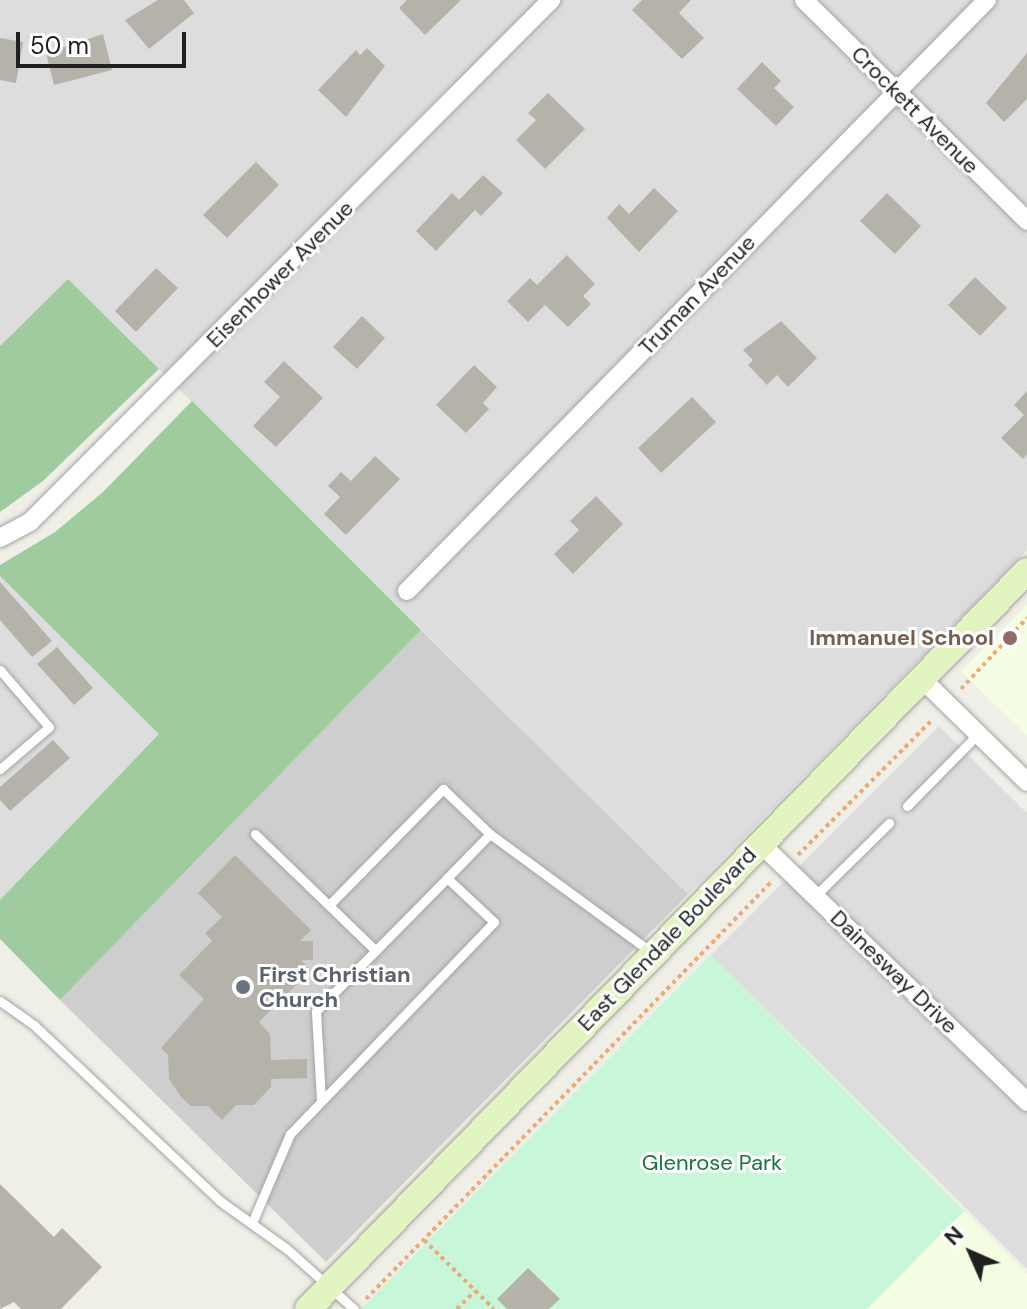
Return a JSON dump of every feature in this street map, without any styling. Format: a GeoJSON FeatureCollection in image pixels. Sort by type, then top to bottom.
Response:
{"type":"FeatureCollection","features":[{"type":"Feature","properties":{"kind":"street","name":"Eisenhower Avenue"},"geometry":{"type":"LineString","coordinates":[[0,538],[30,522],[551,0]]}},
{"type":"Feature","properties":{"kind":"street","name":"Crockett Avenue"},"geometry":{"type":"LineString","coordinates":[[804,0],[1027,221]]}},
{"type":"Feature","properties":{"kind":"street","name":"Truman Avenue"},"geometry":{"type":"LineString","coordinates":[[407,591],[987,0]]}},
{"type":"Feature","properties":{"kind":"street","name":"East Glendale Boulevard"},"geometry":{"type":"LineString","coordinates":[[308,1309],[1027,571]]}},
{"type":"Feature","properties":{"kind":"street"},"geometry":{"type":"LineString","coordinates":[[922,679],[1027,782]]}},
{"type":"Feature","properties":{"kind":"street","name":"Dainesway Drive"},"geometry":{"type":"LineString","coordinates":[[760,843],[1027,1102]]}},
{"type":"Feature","properties":{"kind":"lane"},"geometry":{"type":"LineString","coordinates":[[0,670],[49,727],[0,769]]}},
{"type":"Feature","properties":{"kind":"lane"},"geometry":{"type":"LineString","coordinates":[[907,806],[978,734]]}},
{"type":"Feature","properties":{"kind":"lane"},"geometry":{"type":"LineString","coordinates":[[329,905],[443,789],[490,834],[653,953]]}},
{"type":"Feature","properties":{"kind":"lane"},"geometry":{"type":"LineString","coordinates":[[815,896],[889,823]]}},
{"type":"Feature","properties":{"kind":"lane"},"geometry":{"type":"LineString","coordinates":[[255,834],[376,951]]}},
{"type":"Feature","properties":{"kind":"lane"},"geometry":{"type":"LineString","coordinates":[[321,1099],[316,1011],[490,834]]}},
{"type":"Feature","properties":{"kind":"lane"},"geometry":{"type":"LineString","coordinates":[[252,1223],[282,1147],[321,1099],[494,922],[447,878]]}},
{"type":"Feature","properties":{"kind":"lane"},"geometry":{"type":"LineString","coordinates":[[0,1001],[34,1025],[198,1182],[355,1309]]}},
{"type":"Feature","properties":{"kind":"path"},"geometry":{"type":"LineString","coordinates":[[355,1309],[947,704],[1027,618]]}},
{"type":"Feature","properties":{"kind":"path"},"geometry":{"type":"LineString","coordinates":[[424,1240],[494,1309]]}},
{"type":"Feature","properties":{"kind":"path"},"geometry":{"type":"LineString","coordinates":[[457,1309],[475,1291]]}},
{"type":"Feature","properties":{"kind":"shaded area"},"geometry":{"type":"Polygon","coordinates":[[[0,0],[1027,0],[1027,550],[688,894],[68,279],[0,346],[0,0]]]}},
{"type":"Feature","properties":{"kind":"shaded area"},"geometry":{"type":"Polygon","coordinates":[[[0,576],[160,734],[0,900],[0,576]]]}},
{"type":"Feature","properties":{"kind":"shaded area","name":"Immanuel School"},"geometry":{"type":"Polygon","coordinates":[[[1027,605],[1027,736],[961,671],[1027,605]]]}},
{"type":"Feature","properties":{"kind":"shaded area"},"geometry":{"type":"Polygon","coordinates":[[[421,630],[688,894],[326,1262],[60,1000],[421,630]]]}},
{"type":"Feature","properties":{"kind":"shaded area"},"geometry":{"type":"Polygon","coordinates":[[[939,726],[1027,813],[1027,1269],[711,955],[939,726]]]}},
{"type":"Feature","properties":{"kind":"shaded area"},"geometry":{"type":"Polygon","coordinates":[[[964,1211],[1027,1274],[1027,1309],[867,1309],[964,1211]]]}},
{"type":"Feature","properties":{"kind":"green space"},"geometry":{"type":"Polygon","coordinates":[[[68,279],[159,369],[43,481],[0,512],[0,346],[68,279]]]}},
{"type":"Feature","properties":{"kind":"green space"},"geometry":{"type":"Polygon","coordinates":[[[192,401],[421,630],[60,1000],[0,939],[0,900],[159,734],[0,576],[0,565],[55,532],[103,492],[192,401]]]}},
{"type":"Feature","properties":{"kind":"green space","name":"Glenrose Park"},"geometry":{"type":"Polygon","coordinates":[[[711,955],[964,1211],[867,1309],[361,1309],[711,955]]]}},
{"type":"Feature","properties":{"kind":"building"},"geometry":{"type":"Polygon","coordinates":[[[158,0],[184,0],[194,13],[149,49],[125,20],[158,0]]]}},
{"type":"Feature","properties":{"kind":"building"},"geometry":{"type":"Polygon","coordinates":[[[407,0],[461,0],[425,35],[399,8],[407,0]]]}},
{"type":"Feature","properties":{"kind":"building"},"geometry":{"type":"Polygon","coordinates":[[[642,0],[691,0],[679,13],[704,38],[682,59],[632,10],[642,0]]]}},
{"type":"Feature","properties":{"kind":"building"},"geometry":{"type":"Polygon","coordinates":[[[103,34],[112,70],[54,85],[46,53],[103,34]]]}},
{"type":"Feature","properties":{"kind":"building"},"geometry":{"type":"Polygon","coordinates":[[[0,38],[23,42],[16,83],[0,80],[0,38]]]}},
{"type":"Feature","properties":{"kind":"building"},"geometry":{"type":"Polygon","coordinates":[[[367,48],[385,66],[346,117],[318,90],[356,50],[360,55],[367,48]]]}},
{"type":"Feature","properties":{"kind":"building"},"geometry":{"type":"Polygon","coordinates":[[[1027,53],[1027,99],[1004,122],[986,103],[1027,53]]]}},
{"type":"Feature","properties":{"kind":"building"},"geometry":{"type":"Polygon","coordinates":[[[762,62],[781,81],[774,88],[794,107],[776,126],[737,89],[762,62]]]}},
{"type":"Feature","properties":{"kind":"building"},"geometry":{"type":"Polygon","coordinates":[[[548,93],[585,129],[545,169],[516,140],[536,120],[528,113],[548,93]]]}},
{"type":"Feature","properties":{"kind":"building"},"geometry":{"type":"Polygon","coordinates":[[[256,162],[279,185],[227,238],[203,215],[256,162]]]}},
{"type":"Feature","properties":{"kind":"building"},"geometry":{"type":"Polygon","coordinates":[[[483,175],[503,193],[481,216],[475,210],[436,251],[416,231],[452,193],[459,200],[483,175]]]}},
{"type":"Feature","properties":{"kind":"building"},"geometry":{"type":"Polygon","coordinates":[[[654,188],[678,211],[639,252],[607,218],[619,204],[629,214],[654,188]]]}},
{"type":"Feature","properties":{"kind":"building"},"geometry":{"type":"Polygon","coordinates":[[[887,193],[921,226],[895,254],[860,221],[887,193]]]}},
{"type":"Feature","properties":{"kind":"building"},"geometry":{"type":"Polygon","coordinates":[[[567,255],[595,284],[583,296],[591,304],[568,327],[545,305],[528,322],[507,301],[530,278],[537,285],[567,255]]]}},
{"type":"Feature","properties":{"kind":"building"},"geometry":{"type":"Polygon","coordinates":[[[156,268],[178,288],[136,332],[115,311],[156,268]]]}},
{"type":"Feature","properties":{"kind":"building"},"geometry":{"type":"Polygon","coordinates":[[[975,277],[1007,308],[980,336],[948,305],[975,277]]]}},
{"type":"Feature","properties":{"kind":"building"},"geometry":{"type":"Polygon","coordinates":[[[362,316],[385,338],[357,369],[333,347],[362,316]]]}},
{"type":"Feature","properties":{"kind":"building"},"geometry":{"type":"Polygon","coordinates":[[[781,321],[817,358],[788,387],[777,375],[767,385],[748,365],[753,360],[743,350],[781,321]]]}},
{"type":"Feature","properties":{"kind":"building"},"geometry":{"type":"Polygon","coordinates":[[[284,361],[323,398],[276,447],[253,426],[280,397],[264,382],[284,361]]]}},
{"type":"Feature","properties":{"kind":"building"},"geometry":{"type":"Polygon","coordinates":[[[474,365],[497,387],[483,403],[489,409],[466,433],[436,405],[474,365]]]}},
{"type":"Feature","properties":{"kind":"building"},"geometry":{"type":"Polygon","coordinates":[[[1027,391],[1027,454],[1023,459],[1001,438],[1024,415],[1014,405],[1027,391]]]}},
{"type":"Feature","properties":{"kind":"building"},"geometry":{"type":"Polygon","coordinates":[[[692,397],[716,422],[661,473],[638,448],[692,397]]]}},
{"type":"Feature","properties":{"kind":"building"},"geometry":{"type":"Polygon","coordinates":[[[375,456],[400,479],[346,535],[324,514],[340,497],[328,486],[341,472],[351,481],[375,456]]]}},
{"type":"Feature","properties":{"kind":"building"},"geometry":{"type":"Polygon","coordinates":[[[596,496],[623,524],[573,574],[554,554],[579,530],[570,521],[596,496]]]}},
{"type":"Feature","properties":{"kind":"building"},"geometry":{"type":"Polygon","coordinates":[[[0,582],[52,641],[32,657],[0,620],[0,582]]]}},
{"type":"Feature","properties":{"kind":"building"},"geometry":{"type":"Polygon","coordinates":[[[57,647],[93,688],[74,705],[37,664],[57,647]]]}},
{"type":"Feature","properties":{"kind":"building"},"geometry":{"type":"Polygon","coordinates":[[[53,740],[70,758],[10,811],[0,800],[0,787],[53,740]]]}},
{"type":"Feature","properties":{"kind":"building","name":"First Christian Church"},"geometry":{"type":"Polygon","coordinates":[[[235,855],[311,930],[300,941],[313,941],[313,960],[301,960],[311,970],[259,1022],[270,1034],[271,1060],[307,1059],[307,1078],[271,1079],[271,1087],[254,1105],[236,1105],[222,1120],[208,1106],[191,1106],[181,1097],[169,1079],[168,1055],[161,1048],[204,999],[179,975],[212,941],[205,933],[222,917],[198,893],[235,855]]]}},
{"type":"Feature","properties":{"kind":"building"},"geometry":{"type":"Polygon","coordinates":[[[0,1184],[54,1237],[62,1228],[102,1267],[61,1309],[21,1309],[14,1302],[0,1309],[0,1184]]]}},
{"type":"Feature","properties":{"kind":"building"},"geometry":{"type":"Polygon","coordinates":[[[528,1268],[560,1299],[549,1309],[507,1309],[497,1299],[528,1268]]]}},
{"type":"Feature","properties":{"kind":"place","name":"Immanuel School"},"geometry":{"type":"Point","coordinates":[1010,638]}},
{"type":"Feature","properties":{"kind":"place","name":"First Christian Church"},"geometry":{"type":"Point","coordinates":[243,987]}}]}
